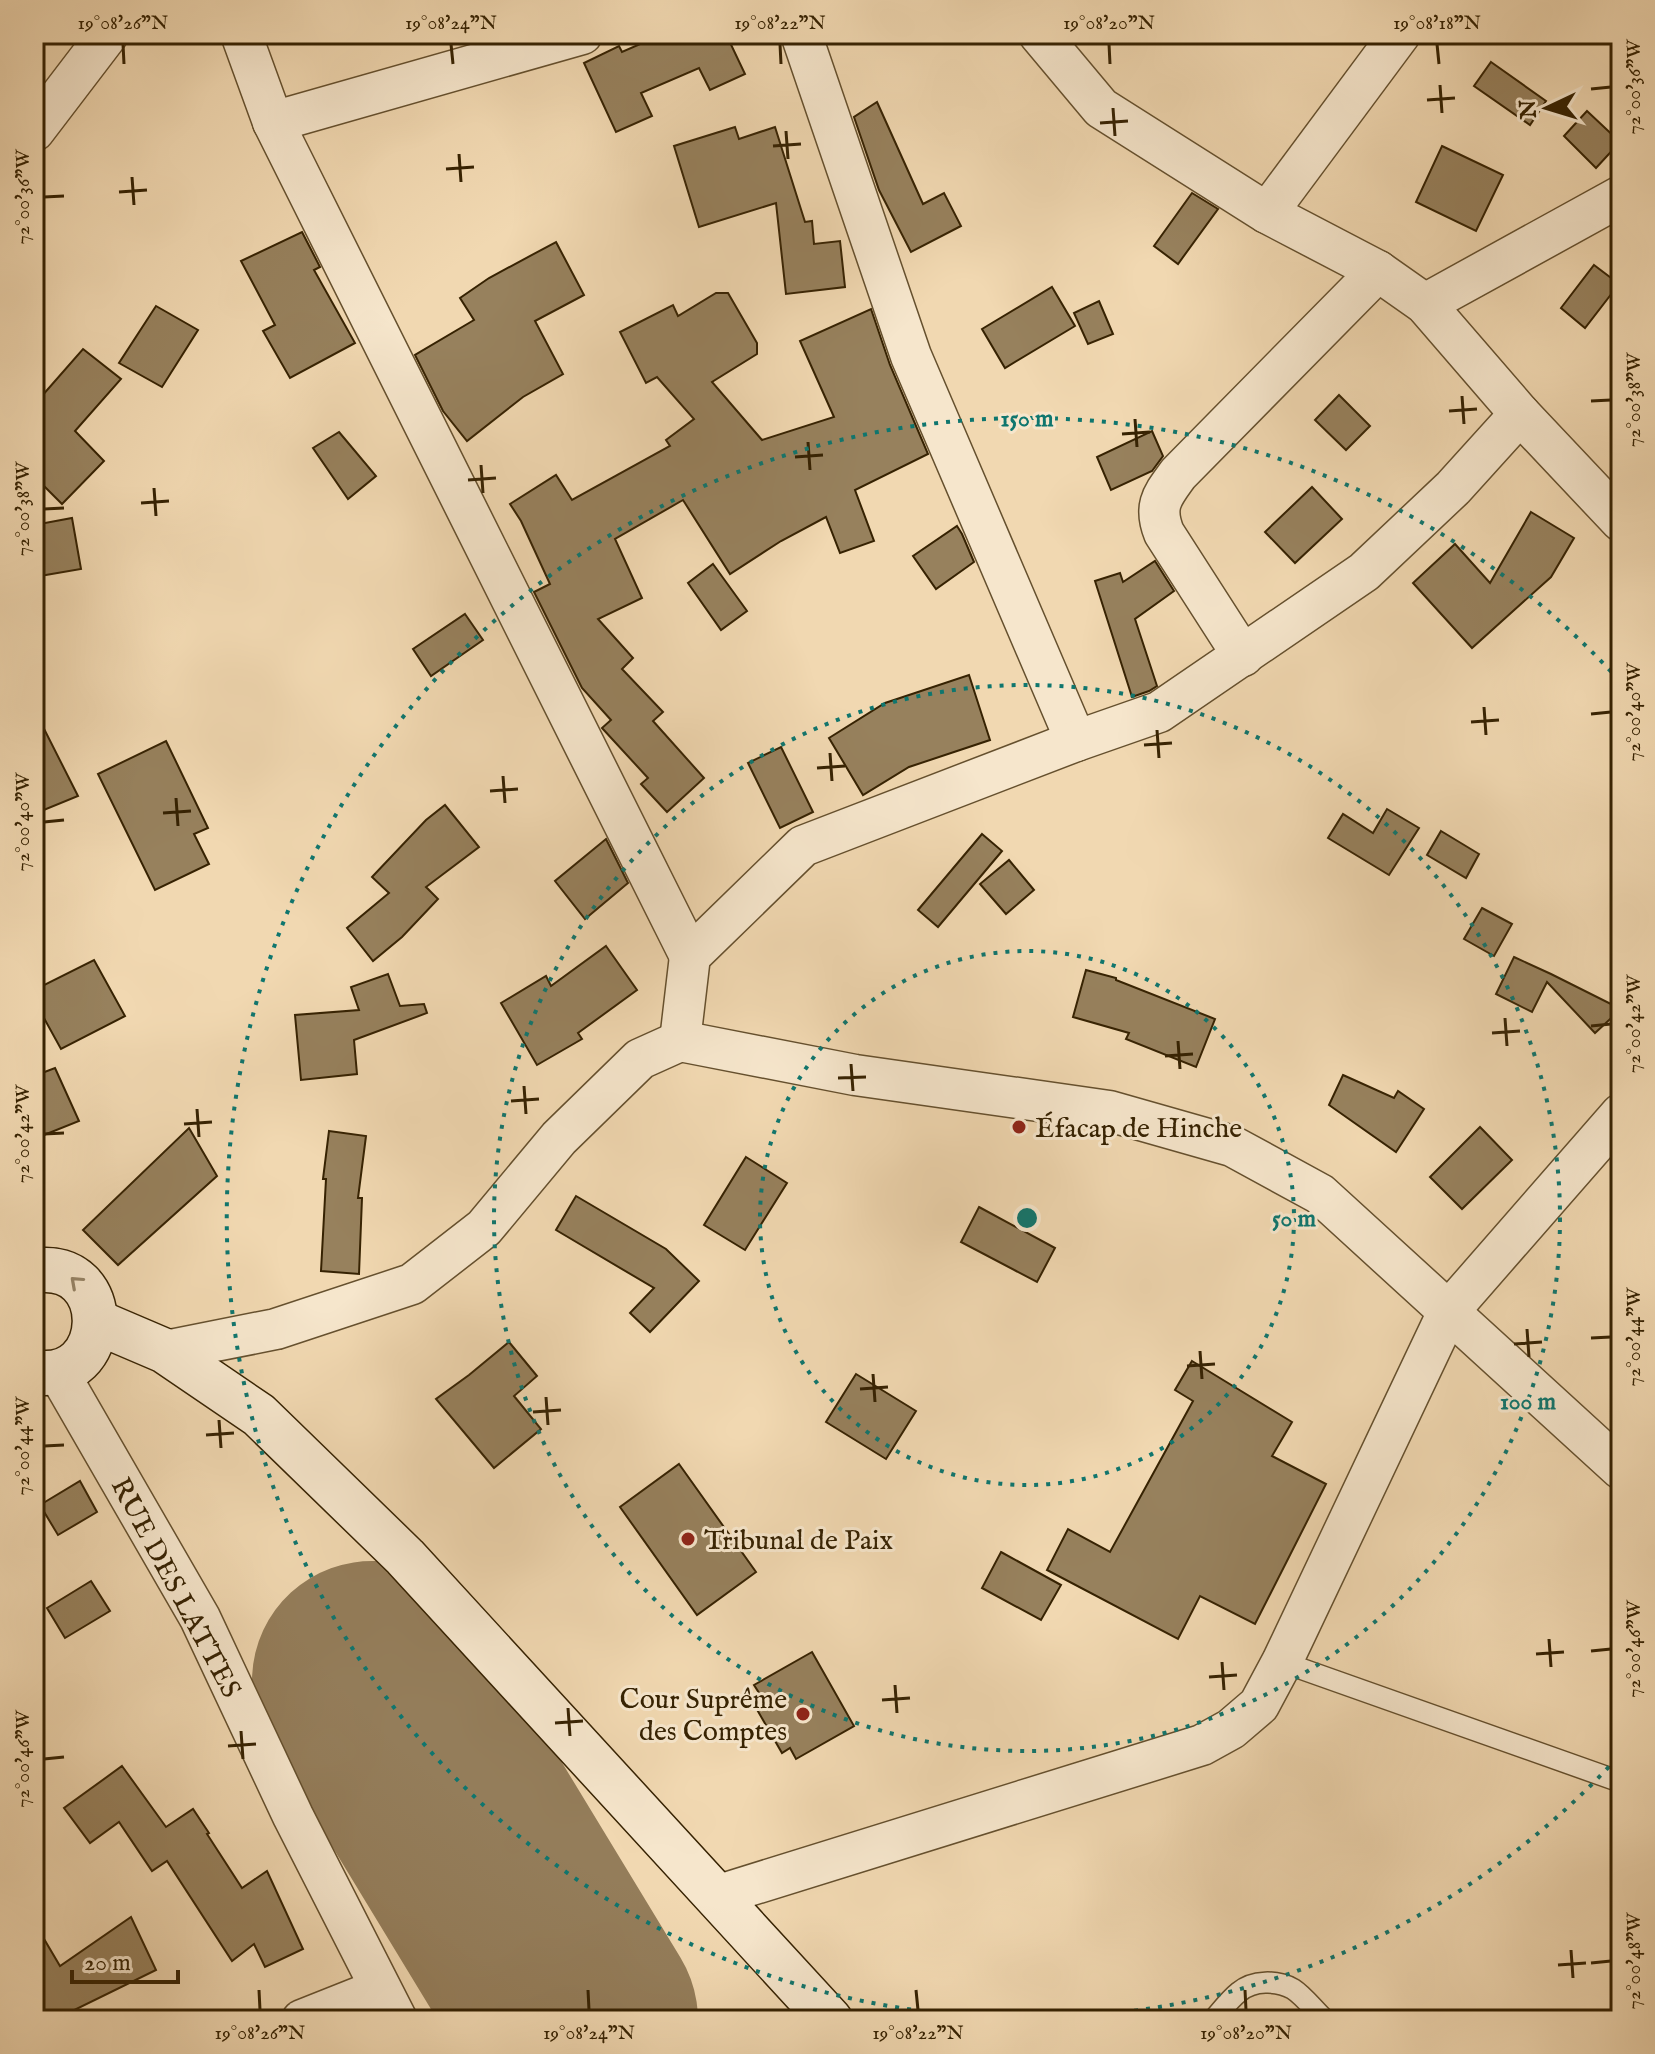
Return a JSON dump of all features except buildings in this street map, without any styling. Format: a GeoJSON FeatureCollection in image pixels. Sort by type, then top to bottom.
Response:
{"type":"FeatureCollection","features":[{"type":"Feature","properties":{"kind":"main road"},"geometry":{"type":"LineString","coordinates":[[34,1271],[46,1269],[66,1273],[82,1285],[93,1302],[97,1322],[94,1338],[86,1353],[74,1365],[46,1372]]}},
{"type":"Feature","properties":{"kind":"main road"},"geometry":{"type":"LineString","coordinates":[[97,1322],[165,1351],[259,1415],[405,1557],[830,2020]]}},
{"type":"Feature","properties":{"kind":"street"},"geometry":{"type":"LineString","coordinates":[[34,131],[108,34]]}},
{"type":"Feature","properties":{"kind":"street"},"geometry":{"type":"LineString","coordinates":[[241,34],[273,122],[690,956],[680,1041]]}},
{"type":"Feature","properties":{"kind":"street"},"geometry":{"type":"LineString","coordinates":[[273,122],[582,34]]}},
{"type":"Feature","properties":{"kind":"street"},"geometry":{"type":"LineString","coordinates":[[801,34],[911,356],[1076,741]]}},
{"type":"Feature","properties":{"kind":"street"},"geometry":{"type":"LineString","coordinates":[[1039,34],[1101,108],[1267,213],[1378,271],[1425,304],[1520,414],[1621,521]]}},
{"type":"Feature","properties":{"kind":"street"},"geometry":{"type":"LineString","coordinates":[[1267,213],[1400,34]]}},
{"type":"Feature","properties":{"kind":"street"},"geometry":{"type":"LineString","coordinates":[[1425,304],[1621,196]]}},
{"type":"Feature","properties":{"kind":"street"},"geometry":{"type":"LineString","coordinates":[[1243,656],[1164,533],[1158,519],[1163,494],[1178,474],[1378,271]]}},
{"type":"Feature","properties":{"kind":"street"},"geometry":{"type":"LineString","coordinates":[[690,956],[803,846],[1159,712],[1364,572],[1453,488],[1520,414]]}},
{"type":"Feature","properties":{"kind":"street"},"geometry":{"type":"LineString","coordinates":[[165,1351],[276,1329],[412,1284],[484,1228],[559,1138],[640,1059],[680,1041],[855,1075],[1109,1111],[1232,1146],[1320,1194],[1621,1469]]}},
{"type":"Feature","properties":{"kind":"street"},"geometry":{"type":"LineString","coordinates":[[716,1896],[1202,1745],[1231,1729],[1259,1705],[1448,1312],[1621,1114]]}},
{"type":"Feature","properties":{"kind":"street","name":"RUE DES LATTES"},"geometry":{"type":"LineString","coordinates":[[46,1372],[200,1618],[293,1816],[389,2004]]}},
{"type":"Feature","properties":{"kind":"street"},"geometry":{"type":"LineString","coordinates":[[302,2020],[389,2004]]}},
{"type":"Feature","properties":{"kind":"lane"},"geometry":{"type":"LineString","coordinates":[[1282,1662],[1621,1782]]}},
{"type":"Feature","properties":{"kind":"lane"},"geometry":{"type":"LineString","coordinates":[[1213,2020],[1240,1991],[1263,1983],[1293,1990],[1325,2020]]}},
{"type":"Feature","properties":{"kind":"runway"},"geometry":{"type":"LineString","coordinates":[[372,1681],[578,2020]]}},
{"type":"Feature","properties":{"kind":"place","name":"Éfacap de Hinche"},"geometry":{"type":"Point","coordinates":[1019,1127]}},
{"type":"Feature","properties":{"kind":"place","name":"Tribunal de Paix"},"geometry":{"type":"Point","coordinates":[688,1539]}},
{"type":"Feature","properties":{"kind":"place","name":"Cour Suprême des Comptes"},"geometry":{"type":"Point","coordinates":[803,1714]}}]}
